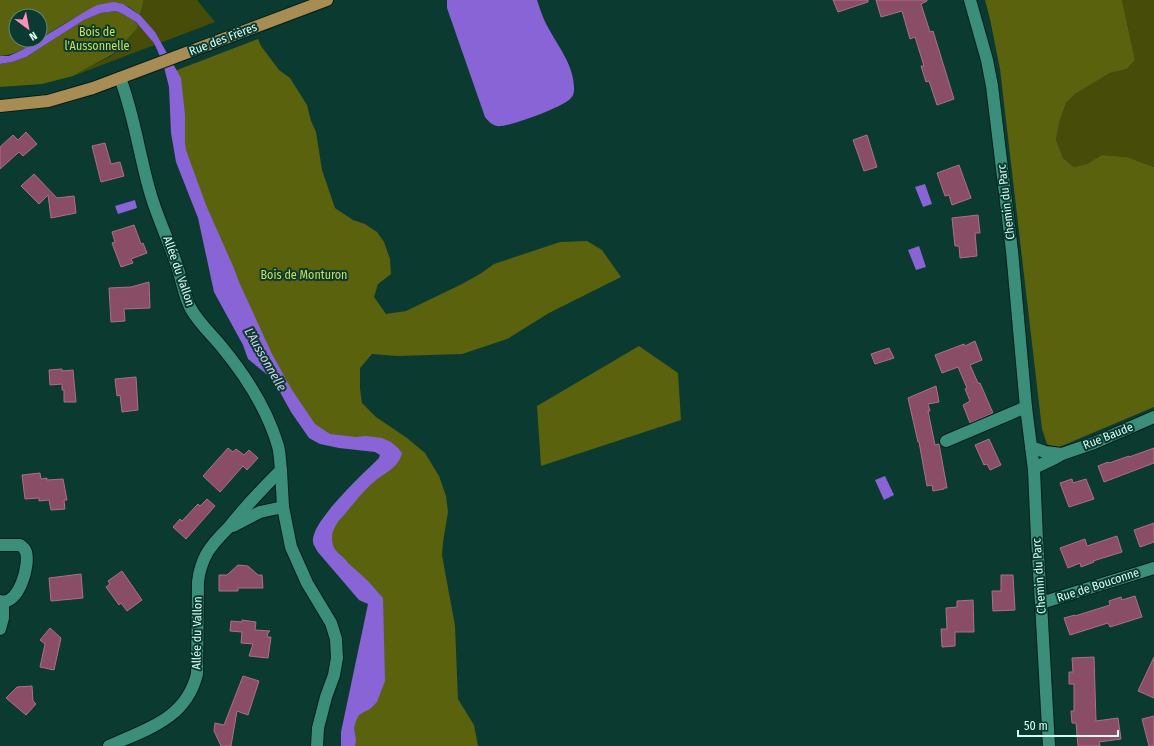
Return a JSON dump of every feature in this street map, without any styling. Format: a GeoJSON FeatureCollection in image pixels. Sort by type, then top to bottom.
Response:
{"type":"FeatureCollection","features":[{"type":"Feature","properties":{"kind":"main road","name":"Rue des Frères"},"geometry":{"type":"LineString","coordinates":[[0,106],[48,101],[93,88],[327,0]]}},
{"type":"Feature","properties":{"kind":"street","name":"Chemin du Parc"},"geometry":{"type":"LineString","coordinates":[[970,0],[987,60],[992,86],[1012,251],[1026,407],[1034,468],[1049,746]]}},
{"type":"Feature","properties":{"kind":"street","name":"Allée du Vallon"},"geometry":{"type":"LineString","coordinates":[[120,78],[131,115],[150,193],[178,267],[184,292],[191,308],[206,330],[222,347],[238,368],[260,402],[268,418],[278,447],[283,507],[291,546],[307,583],[331,623],[336,639],[337,658],[334,675],[326,697],[318,728],[317,746]]}},
{"type":"Feature","properties":{"kind":"street"},"geometry":{"type":"LineString","coordinates":[[946,441],[1026,407]]}},
{"type":"Feature","properties":{"kind":"street","name":"Rue Baude"},"geometry":{"type":"LineString","coordinates":[[1034,468],[1062,454],[1094,443],[1154,417]]}},
{"type":"Feature","properties":{"kind":"street","name":"Rue Baude"},"geometry":{"type":"LineString","coordinates":[[1031,447],[1045,452],[1062,454]]}},
{"type":"Feature","properties":{"kind":"street","name":"Allée du Vallon"},"geometry":{"type":"LineString","coordinates":[[109,746],[165,720],[178,710],[189,695],[197,674],[199,573],[207,553],[253,498],[281,470]]}},
{"type":"Feature","properties":{"kind":"street","name":"Allée du Vallon"},"geometry":{"type":"LineString","coordinates":[[227,529],[260,512],[283,507]]}},
{"type":"Feature","properties":{"kind":"street"},"geometry":{"type":"LineString","coordinates":[[0,545],[20,545],[25,550],[26,554],[25,571],[19,590],[14,597],[2,601],[3,618],[0,629]]}},
{"type":"Feature","properties":{"kind":"street","name":"Rue de Bouconne"},"geometry":{"type":"LineString","coordinates":[[1041,603],[1154,568]]}},
{"type":"Feature","properties":{"kind":"green space","name":"Bois de l'Aussonnelle"},"geometry":{"type":"Polygon","coordinates":[[[0,0],[144,0],[140,15],[122,4],[102,6],[91,10],[48,34],[48,8],[8,8],[8,48],[25,48],[16,53],[0,56],[0,0]]]}},
{"type":"Feature","properties":{"kind":"green space"},"geometry":{"type":"Polygon","coordinates":[[[144,0],[197,0],[215,22],[73,76],[113,55],[137,29],[144,0]]]}},
{"type":"Feature","properties":{"kind":"green space"},"geometry":{"type":"Polygon","coordinates":[[[985,0],[1122,0],[1135,60],[1127,69],[1110,73],[1075,94],[1066,103],[1059,123],[1056,140],[1063,158],[1074,167],[1087,164],[1102,155],[1127,157],[1154,167],[1154,407],[1057,448],[1047,444],[1042,429],[1000,69],[985,0]]]}},
{"type":"Feature","properties":{"kind":"green space"},"geometry":{"type":"Polygon","coordinates":[[[1122,0],[1154,0],[1154,167],[1127,157],[1102,155],[1087,164],[1074,167],[1063,158],[1056,140],[1059,123],[1066,103],[1075,94],[1110,73],[1127,69],[1135,60],[1122,0]]]}},
{"type":"Feature","properties":{"kind":"green space","name":"Bois de l'Aussonnelle"},"geometry":{"type":"Polygon","coordinates":[[[116,11],[131,18],[138,25],[137,29],[113,54],[73,76],[42,84],[0,87],[0,64],[26,57],[40,48],[48,48],[48,43],[84,20],[101,13],[116,11]]]}},
{"type":"Feature","properties":{"kind":"green space","name":"Bois de Monturon"},"geometry":{"type":"Polygon","coordinates":[[[258,39],[261,46],[279,70],[290,78],[307,105],[311,121],[316,132],[322,170],[335,208],[353,220],[365,224],[377,232],[384,242],[390,259],[391,274],[378,284],[374,297],[386,314],[406,311],[462,284],[494,264],[560,242],[587,241],[602,250],[621,277],[549,313],[507,339],[462,354],[397,356],[372,354],[360,368],[362,403],[376,417],[407,438],[425,453],[439,476],[446,496],[448,512],[442,555],[455,626],[458,699],[474,725],[478,746],[349,746],[370,596],[316,540],[395,454],[312,437],[240,314],[184,164],[172,72],[258,39]]]}},
{"type":"Feature","properties":{"kind":"green space"},"geometry":{"type":"Polygon","coordinates":[[[639,346],[678,373],[681,420],[541,466],[537,406],[639,346]]]}},
{"type":"Feature","properties":{"kind":"water"},"geometry":{"type":"Polygon","coordinates":[[[447,0],[537,0],[547,26],[563,52],[571,71],[574,90],[572,97],[566,102],[547,111],[512,124],[497,126],[490,123],[485,117],[447,8],[447,0]]]}},
{"type":"Feature","properties":{"kind":"water","name":"L'Aussonnelle"},"geometry":{"type":"Polygon","coordinates":[[[114,2],[123,4],[140,15],[155,32],[181,78],[185,115],[186,150],[206,205],[272,354],[292,390],[315,424],[330,434],[382,438],[391,442],[402,453],[395,466],[367,488],[339,520],[332,535],[332,543],[334,548],[383,598],[385,681],[377,702],[370,709],[359,715],[356,721],[354,728],[356,740],[355,746],[341,746],[341,732],[368,604],[359,600],[317,551],[313,542],[314,533],[329,510],[351,485],[379,458],[380,455],[375,452],[339,448],[320,444],[309,438],[270,377],[248,359],[243,345],[214,292],[198,218],[176,162],[171,133],[169,87],[163,63],[154,43],[136,22],[116,11],[101,13],[84,20],[48,43],[48,34],[97,5],[114,2]]]}},
{"type":"Feature","properties":{"kind":"water"},"geometry":{"type":"Polygon","coordinates":[[[25,48],[40,48],[26,57],[0,64],[0,56],[9,56],[25,48]]]}},
{"type":"Feature","properties":{"kind":"water"},"geometry":{"type":"Polygon","coordinates":[[[925,184],[932,204],[923,207],[915,187],[925,184]]]}},
{"type":"Feature","properties":{"kind":"water"},"geometry":{"type":"Polygon","coordinates":[[[135,200],[137,208],[118,214],[115,206],[135,200]]]}},
{"type":"Feature","properties":{"kind":"water"},"geometry":{"type":"Polygon","coordinates":[[[919,246],[926,267],[916,270],[908,250],[919,246]]]}},
{"type":"Feature","properties":{"kind":"water"},"geometry":{"type":"Polygon","coordinates":[[[885,476],[894,495],[884,500],[875,480],[885,476]]]}},
{"type":"Feature","properties":{"kind":"building"},"geometry":{"type":"Polygon","coordinates":[[[833,0],[868,0],[868,2],[838,12],[833,0]]]}},
{"type":"Feature","properties":{"kind":"building"},"geometry":{"type":"Polygon","coordinates":[[[876,0],[927,0],[921,4],[930,32],[933,31],[954,99],[937,105],[929,81],[926,82],[921,66],[924,66],[915,37],[910,39],[902,11],[881,17],[876,0]]]}},
{"type":"Feature","properties":{"kind":"building"},"geometry":{"type":"Polygon","coordinates":[[[26,132],[37,144],[23,156],[19,152],[0,169],[0,147],[13,135],[18,140],[26,132]]]}},
{"type":"Feature","properties":{"kind":"building"},"geometry":{"type":"Polygon","coordinates":[[[867,135],[877,167],[864,171],[853,140],[867,135]]]}},
{"type":"Feature","properties":{"kind":"building"},"geometry":{"type":"Polygon","coordinates":[[[105,143],[111,164],[120,162],[124,176],[101,182],[92,146],[105,143]]]}},
{"type":"Feature","properties":{"kind":"building"},"geometry":{"type":"Polygon","coordinates":[[[959,165],[971,198],[952,205],[949,195],[945,196],[937,173],[959,165]]]}},
{"type":"Feature","properties":{"kind":"building"},"geometry":{"type":"Polygon","coordinates":[[[34,174],[57,198],[74,196],[76,213],[51,218],[48,195],[39,204],[21,186],[34,174]]]}},
{"type":"Feature","properties":{"kind":"building"},"geometry":{"type":"Polygon","coordinates":[[[978,215],[980,233],[975,233],[977,256],[960,258],[959,246],[955,246],[952,218],[978,215]]]}},
{"type":"Feature","properties":{"kind":"building"},"geometry":{"type":"Polygon","coordinates":[[[134,225],[141,244],[143,243],[147,253],[131,259],[133,263],[121,267],[112,243],[115,242],[112,232],[134,225]]]}},
{"type":"Feature","properties":{"kind":"building"},"geometry":{"type":"Polygon","coordinates":[[[149,282],[150,308],[124,309],[125,321],[111,322],[109,288],[131,287],[149,282]]]}},
{"type":"Feature","properties":{"kind":"building"},"geometry":{"type":"Polygon","coordinates":[[[975,341],[982,360],[970,365],[978,383],[980,383],[993,413],[970,423],[963,405],[970,401],[965,389],[967,388],[958,367],[942,373],[935,355],[964,344],[965,346],[975,341]]]}},
{"type":"Feature","properties":{"kind":"building"},"geometry":{"type":"Polygon","coordinates":[[[889,348],[894,358],[875,364],[871,354],[889,348]]]}},
{"type":"Feature","properties":{"kind":"building"},"geometry":{"type":"Polygon","coordinates":[[[62,369],[62,371],[73,370],[76,402],[64,402],[64,390],[62,390],[62,384],[50,385],[49,370],[62,369]]]}},
{"type":"Feature","properties":{"kind":"building"},"geometry":{"type":"Polygon","coordinates":[[[136,377],[138,410],[122,412],[120,395],[117,396],[115,379],[136,377]]]}},
{"type":"Feature","properties":{"kind":"building"},"geometry":{"type":"Polygon","coordinates":[[[936,386],[939,402],[928,404],[930,411],[928,411],[935,445],[939,444],[947,488],[933,491],[932,485],[927,486],[919,442],[908,398],[936,386]]]}},
{"type":"Feature","properties":{"kind":"building"},"geometry":{"type":"Polygon","coordinates":[[[989,439],[1001,465],[990,470],[987,464],[984,465],[975,445],[989,439]]]}},
{"type":"Feature","properties":{"kind":"building"},"geometry":{"type":"Polygon","coordinates":[[[228,448],[233,452],[236,449],[244,455],[249,450],[258,458],[247,470],[243,466],[220,492],[203,476],[228,448]]]}},
{"type":"Feature","properties":{"kind":"building"},"geometry":{"type":"Polygon","coordinates":[[[1154,448],[1154,463],[1104,482],[1098,466],[1154,448]]]}},
{"type":"Feature","properties":{"kind":"building"},"geometry":{"type":"Polygon","coordinates":[[[40,473],[41,479],[63,479],[67,500],[64,500],[65,509],[51,510],[49,500],[39,501],[39,498],[25,499],[22,475],[40,473]]]}},
{"type":"Feature","properties":{"kind":"building"},"geometry":{"type":"Polygon","coordinates":[[[1072,479],[1073,483],[1086,479],[1094,499],[1069,507],[1060,483],[1072,479]]]}},
{"type":"Feature","properties":{"kind":"building"},"geometry":{"type":"Polygon","coordinates":[[[207,499],[215,506],[186,539],[173,527],[180,519],[182,521],[198,504],[200,506],[207,499]]]}},
{"type":"Feature","properties":{"kind":"building"},"geometry":{"type":"Polygon","coordinates":[[[1154,523],[1154,542],[1140,547],[1134,530],[1154,523]]]}},
{"type":"Feature","properties":{"kind":"building"},"geometry":{"type":"Polygon","coordinates":[[[1117,536],[1122,552],[1093,561],[1094,562],[1081,567],[1080,563],[1068,568],[1060,548],[1085,539],[1087,546],[1117,536]]]}},
{"type":"Feature","properties":{"kind":"building"},"geometry":{"type":"Polygon","coordinates":[[[238,565],[248,566],[258,575],[262,575],[263,588],[238,588],[238,591],[219,591],[219,575],[227,575],[238,565]]]}},
{"type":"Feature","properties":{"kind":"building"},"geometry":{"type":"Polygon","coordinates":[[[122,571],[142,600],[127,611],[121,603],[119,605],[106,587],[110,584],[108,581],[122,571]]]}},
{"type":"Feature","properties":{"kind":"building"},"geometry":{"type":"Polygon","coordinates":[[[81,574],[83,598],[51,601],[49,578],[81,574]]]}},
{"type":"Feature","properties":{"kind":"building"},"geometry":{"type":"Polygon","coordinates":[[[1001,575],[1013,575],[1015,610],[993,611],[992,591],[1001,591],[1001,575]]]}},
{"type":"Feature","properties":{"kind":"building"},"geometry":{"type":"Polygon","coordinates":[[[1135,596],[1142,617],[1110,627],[1108,623],[1070,635],[1064,618],[1110,605],[1109,601],[1121,597],[1122,600],[1135,596]]]}},
{"type":"Feature","properties":{"kind":"building"},"geometry":{"type":"Polygon","coordinates":[[[973,600],[974,632],[955,632],[955,646],[942,647],[941,629],[947,629],[946,608],[957,607],[957,601],[973,600]]]}},
{"type":"Feature","properties":{"kind":"building"},"geometry":{"type":"Polygon","coordinates":[[[242,620],[256,622],[255,630],[270,631],[267,637],[271,637],[268,658],[249,656],[253,644],[241,643],[242,632],[230,631],[231,621],[242,622],[242,620]]]}},
{"type":"Feature","properties":{"kind":"building"},"geometry":{"type":"Polygon","coordinates":[[[50,628],[61,638],[54,670],[40,667],[45,644],[40,640],[50,628]]]}},
{"type":"Feature","properties":{"kind":"building"},"geometry":{"type":"Polygon","coordinates":[[[1094,657],[1096,721],[1118,718],[1121,739],[1099,742],[1100,746],[1078,746],[1076,723],[1072,723],[1071,711],[1074,711],[1074,684],[1069,684],[1069,672],[1073,672],[1072,658],[1094,657]]]}},
{"type":"Feature","properties":{"kind":"building"},"geometry":{"type":"Polygon","coordinates":[[[1154,657],[1154,698],[1138,691],[1154,657]]]}},
{"type":"Feature","properties":{"kind":"building"},"geometry":{"type":"Polygon","coordinates":[[[243,676],[259,681],[248,715],[237,711],[231,746],[221,746],[214,731],[215,723],[224,725],[243,676]]]}},
{"type":"Feature","properties":{"kind":"building"},"geometry":{"type":"Polygon","coordinates":[[[32,686],[33,701],[36,704],[26,715],[6,698],[17,687],[32,686]]]}},
{"type":"Feature","properties":{"kind":"building"},"geometry":{"type":"Polygon","coordinates":[[[1154,716],[1154,746],[1149,746],[1142,719],[1154,716]]]}}]}
